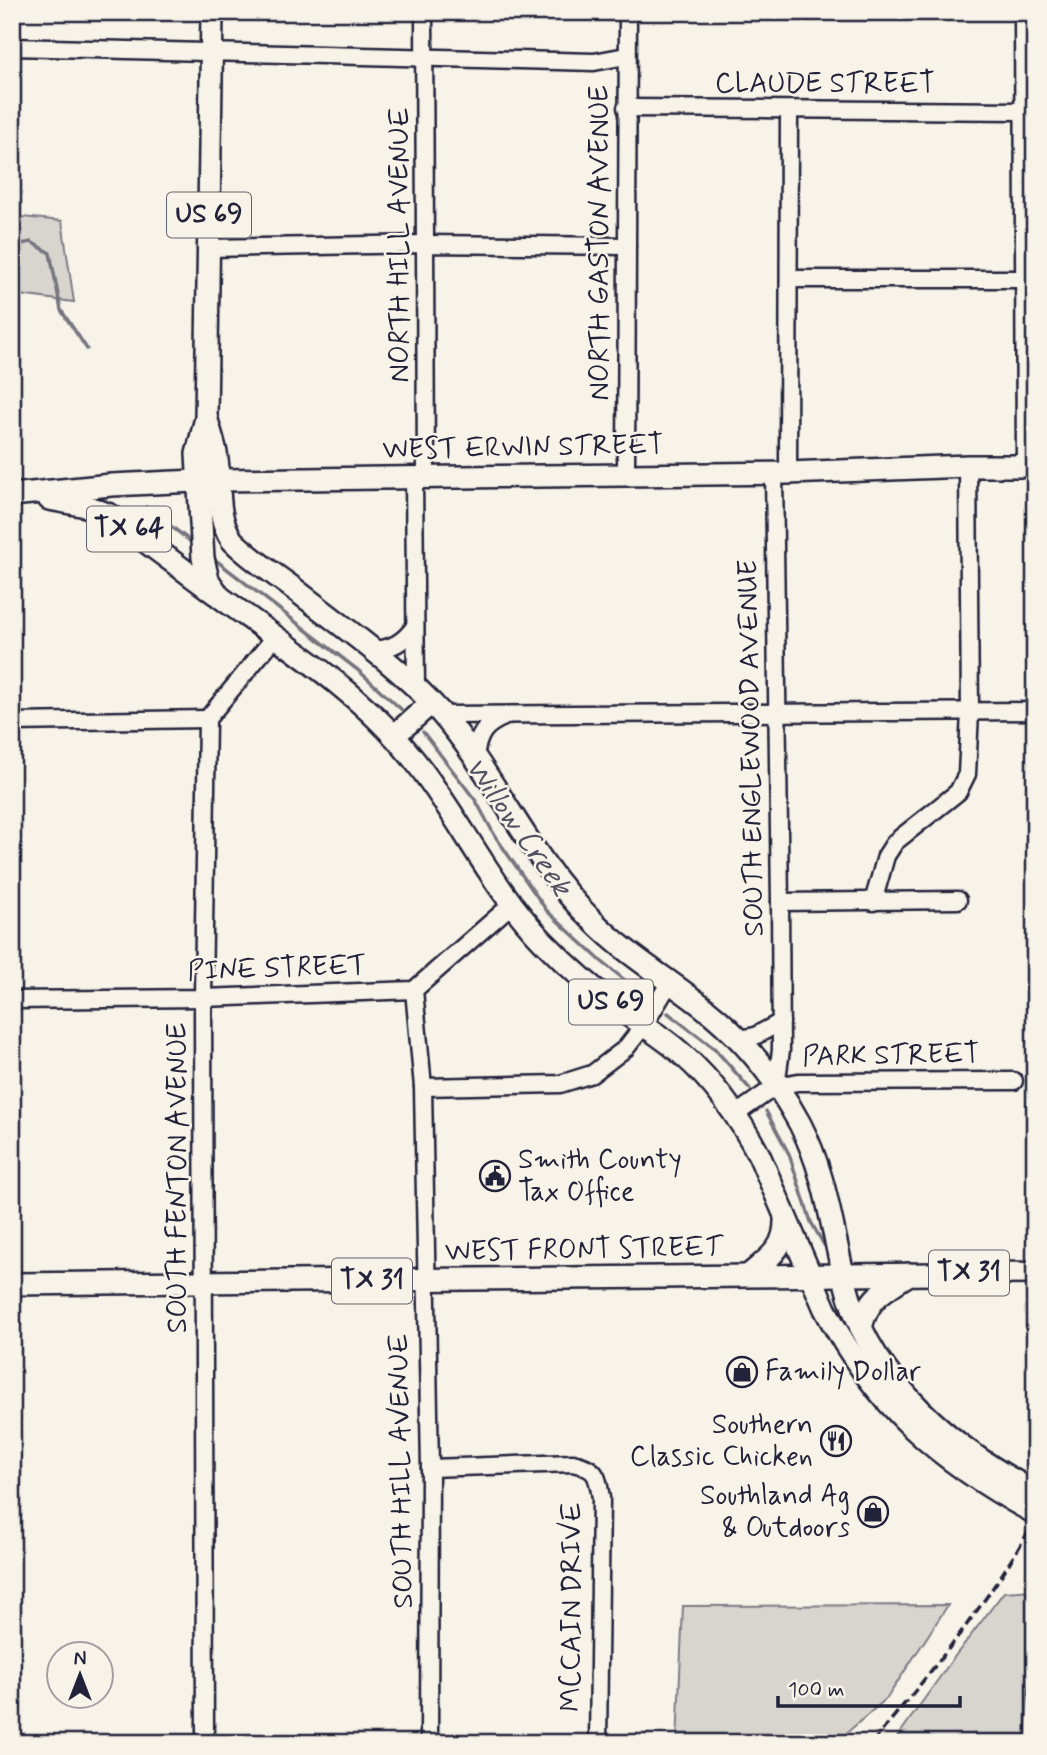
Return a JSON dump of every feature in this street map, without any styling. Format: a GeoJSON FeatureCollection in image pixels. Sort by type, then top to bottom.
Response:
{"type":"FeatureCollection","features":[{"type":"Feature","properties":{"kind":"main road","name":"US 69"},"geometry":{"type":"LineString","coordinates":[[212,12],[206,418],[197,454],[225,527],[236,544],[372,650],[416,688],[437,709],[475,757],[540,860],[572,900],[611,939],[704,1007],[739,1039],[776,1086],[800,1125],[818,1168],[832,1216],[844,1274],[861,1328],[888,1371],[920,1409],[975,1455],[1035,1492]]}},
{"type":"Feature","properties":{"kind":"main road","name":"WEST ERWIN STREET"},"geometry":{"type":"LineString","coordinates":[[18,494],[208,480],[781,473],[1030,466]]}},
{"type":"Feature","properties":{"kind":"main road"},"geometry":{"type":"LineString","coordinates":[[225,527],[229,509],[238,496],[253,486],[276,479]]}},
{"type":"Feature","properties":{"kind":"main road","name":"US 69"},"geometry":{"type":"LineString","coordinates":[[208,480],[205,569],[208,580],[220,597],[346,692],[394,736],[438,790],[511,905],[562,961],[696,1067],[736,1114],[760,1155],[809,1274],[837,1331],[866,1374],[905,1421],[961,1470],[1035,1513]]}},
{"type":"Feature","properties":{"kind":"main road","name":"TX 64"},"geometry":{"type":"LineString","coordinates":[[18,494],[86,506],[110,515],[220,597]]}},
{"type":"Feature","properties":{"kind":"main road"},"geometry":{"type":"LineString","coordinates":[[394,736],[437,709]]}},
{"type":"Feature","properties":{"kind":"main road"},"geometry":{"type":"LineString","coordinates":[[749,1275],[773,1254],[782,1242],[785,1216]]}},
{"type":"Feature","properties":{"kind":"main road","name":"WEST FRONT STREET"},"geometry":{"type":"LineString","coordinates":[[12,1284],[1033,1273]]}},
{"type":"Feature","properties":{"kind":"main road"},"geometry":{"type":"LineString","coordinates":[[861,1328],[864,1314],[872,1300],[909,1274]]}},
{"type":"Feature","properties":{"kind":"street","name":"NORTH HILL AVENUE"},"geometry":{"type":"LineString","coordinates":[[420,477],[427,244],[424,12]]}},
{"type":"Feature","properties":{"kind":"street","name":"NORTH GASTON AVENUE"},"geometry":{"type":"LineString","coordinates":[[626,474],[628,12]]}},
{"type":"Feature","properties":{"kind":"street"},"geometry":{"type":"LineString","coordinates":[[1023,12],[1023,111],[1030,151],[1025,279],[1030,466]]}},
{"type":"Feature","properties":{"kind":"street"},"geometry":{"type":"LineString","coordinates":[[12,47],[594,62],[626,56]]}},
{"type":"Feature","properties":{"kind":"street","name":"CLAUDE STREET"},"geometry":{"type":"LineString","coordinates":[[626,108],[1023,111]]}},
{"type":"Feature","properties":{"kind":"street","name":"SOUTH ENGLEWOOD AVENUE"},"geometry":{"type":"LineString","coordinates":[[776,1086],[781,1050],[777,714],[781,473],[789,279],[789,110]]}},
{"type":"Feature","properties":{"kind":"street"},"geometry":{"type":"LineString","coordinates":[[208,248],[427,244],[627,246]]}},
{"type":"Feature","properties":{"kind":"street"},"geometry":{"type":"LineString","coordinates":[[789,279],[1025,279]]}},
{"type":"Feature","properties":{"kind":"street"},"geometry":{"type":"LineString","coordinates":[[873,902],[886,856],[895,842],[958,792],[967,774],[970,712],[968,466]]}},
{"type":"Feature","properties":{"kind":"street"},"geometry":{"type":"LineString","coordinates":[[416,688],[415,626],[420,477]]}},
{"type":"Feature","properties":{"kind":"street"},"geometry":{"type":"LineString","coordinates":[[372,650],[391,648],[403,640],[415,626]]}},
{"type":"Feature","properties":{"kind":"street"},"geometry":{"type":"LineString","coordinates":[[12,722],[207,719],[275,637]]}},
{"type":"Feature","properties":{"kind":"street"},"geometry":{"type":"LineString","coordinates":[[437,709],[509,716],[1035,711]]}},
{"type":"Feature","properties":{"kind":"street"},"geometry":{"type":"LineString","coordinates":[[475,757],[478,740],[484,728],[509,716]]}},
{"type":"Feature","properties":{"kind":"street","name":"SOUTH FENTON AVENUE"},"geometry":{"type":"LineString","coordinates":[[205,1743],[203,998],[207,719]]}},
{"type":"Feature","properties":{"kind":"street"},"geometry":{"type":"LineString","coordinates":[[780,902],[958,900]]}},
{"type":"Feature","properties":{"kind":"street"},"geometry":{"type":"LineString","coordinates":[[414,990],[511,905]]}},
{"type":"Feature","properties":{"kind":"street"},"geometry":{"type":"LineString","coordinates":[[423,1087],[544,1085],[576,1080],[605,1066],[626,1048],[644,1025],[670,982]]}},
{"type":"Feature","properties":{"kind":"street","name":"PINE STREET"},"geometry":{"type":"LineString","coordinates":[[12,1000],[203,998],[414,990]]}},
{"type":"Feature","properties":{"kind":"street","name":"SOUTH HILL AVENUE"},"geometry":{"type":"LineString","coordinates":[[414,990],[423,1087],[430,1468],[429,1743]]}},
{"type":"Feature","properties":{"kind":"street"},"geometry":{"type":"LineString","coordinates":[[739,1039],[755,1036],[781,1022]]}},
{"type":"Feature","properties":{"kind":"street","name":"PARK STREET"},"geometry":{"type":"LineString","coordinates":[[736,1114],[776,1086],[798,1082],[1014,1081]]}},
{"type":"Feature","properties":{"kind":"street","name":"MCCAIN DRIVE"},"geometry":{"type":"LineString","coordinates":[[430,1468],[573,1463],[590,1467],[598,1478],[601,1497],[598,1743]]}},
{"type":"Feature","properties":{"kind":"shaded area"},"geometry":{"type":"Polygon","coordinates":[[[12,216],[62,221],[74,302],[12,294],[12,216]]]}},
{"type":"Feature","properties":{"kind":"shaded area"},"geometry":{"type":"Polygon","coordinates":[[[1034,1590],[1025,1743],[893,1743],[1004,1592],[1034,1590]]]}},
{"type":"Feature","properties":{"kind":"shaded area"},"geometry":{"type":"Polygon","coordinates":[[[948,1605],[887,1698],[835,1743],[677,1743],[683,1606],[948,1605]]]}},
{"type":"Feature","properties":{"kind":"waterway","name":"Willow Creek"},"geometry":{"type":"LineString","coordinates":[[12,246],[31,242],[50,253],[61,310],[87,349]]}},
{"type":"Feature","properties":{"kind":"waterway","name":"Willow Creek"},"geometry":{"type":"LineString","coordinates":[[146,507],[194,544]]}},
{"type":"Feature","properties":{"kind":"waterway","name":"Willow Creek"},"geometry":{"type":"LineString","coordinates":[[213,558],[359,671],[402,710]]}},
{"type":"Feature","properties":{"kind":"waterway","name":"Willow Creek"},"geometry":{"type":"LineString","coordinates":[[423,732],[476,801],[495,836],[547,911],[601,961],[647,998]]}},
{"type":"Feature","properties":{"kind":"waterway","name":"Willow Creek"},"geometry":{"type":"LineString","coordinates":[[668,1013],[715,1049],[750,1089]]}},
{"type":"Feature","properties":{"kind":"waterway","name":"Willow Creek"},"geometry":{"type":"LineString","coordinates":[[766,1111],[789,1154],[811,1222],[824,1245]]}},
{"type":"Feature","properties":{"kind":"railway"},"geometry":{"type":"LineString","coordinates":[[872,1743],[938,1663],[979,1607],[1035,1520]]}},
{"type":"Feature","properties":{"kind":"place","name":"Smith County Tax Office"},"geometry":{"type":"Point","coordinates":[495,1176]}},
{"type":"Feature","properties":{"kind":"place","name":"Family Dollar"},"geometry":{"type":"Point","coordinates":[742,1372]}},
{"type":"Feature","properties":{"kind":"place","name":"Southern Classic Chicken"},"geometry":{"type":"Point","coordinates":[836,1441]}},
{"type":"Feature","properties":{"kind":"place","name":"Southland Ag & Outdoors"},"geometry":{"type":"Point","coordinates":[873,1512]}}]}
